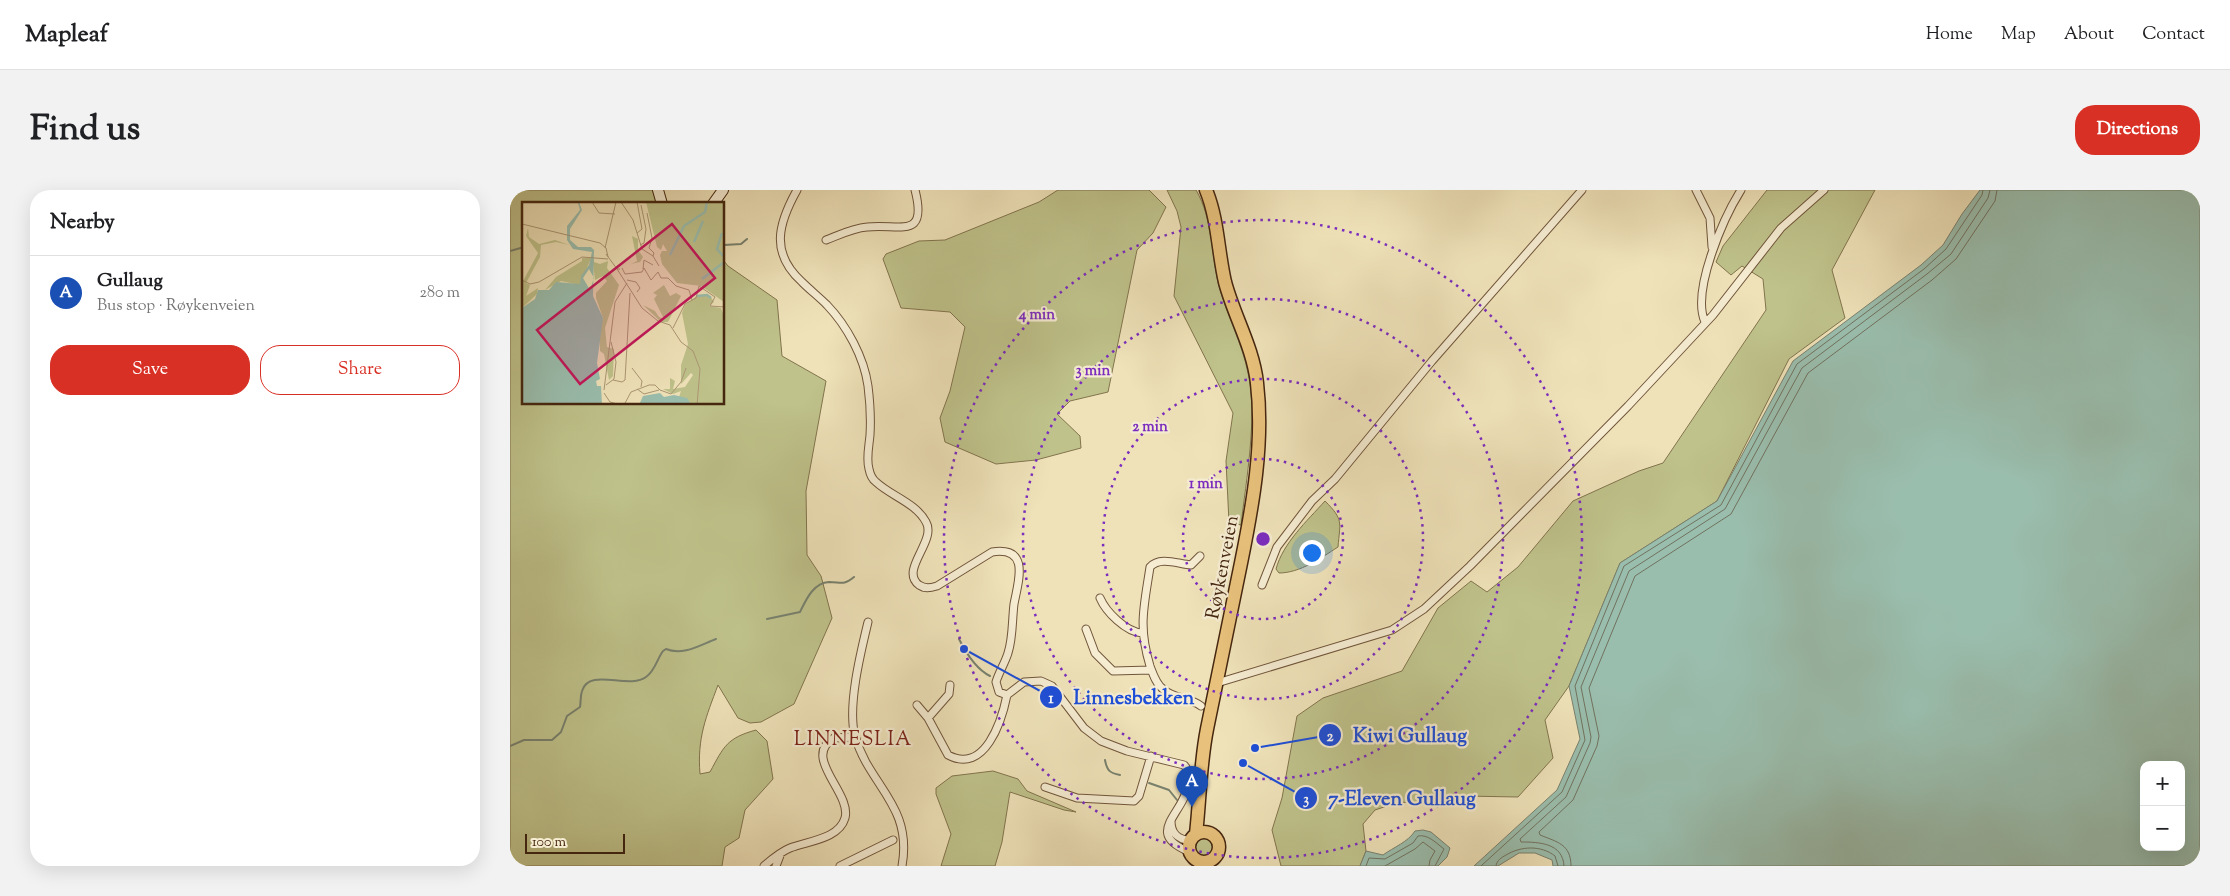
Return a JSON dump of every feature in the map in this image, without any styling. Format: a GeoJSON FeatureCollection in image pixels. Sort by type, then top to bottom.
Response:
{"type":"FeatureCollection","features":[{"type":"Feature","properties":{"kind":"highway","name":"Røykenveien"},"geometry":{"type":"LineString","coordinates":[[1202,851],[1199,805],[1203,755],[1254,489],[1258,398],[1252,360],[1227,287],[1214,217],[1206,190]]}},
{"type":"Feature","properties":{"kind":"street"},"geometry":{"type":"LineString","coordinates":[[714,202],[723,190]]}},
{"type":"Feature","properties":{"kind":"street"},"geometry":{"type":"LineString","coordinates":[[797,190],[781,224],[780,241],[783,256],[794,274],[832,311],[848,334],[861,360],[867,381],[869,399],[869,471],[877,483],[920,513],[929,529],[915,565],[913,574],[916,583],[922,587],[930,588],[937,586],[992,552],[998,551],[1011,554],[1020,566],[1021,573],[1014,604],[1008,652],[996,682],[999,692],[1007,695]]}},
{"type":"Feature","properties":{"kind":"street"},"geometry":{"type":"LineString","coordinates":[[826,240],[863,227],[909,226],[916,221],[919,211],[915,190]]}},
{"type":"Feature","properties":{"kind":"street"},"geometry":{"type":"LineString","coordinates":[[1262,585],[1277,547],[1312,501],[1335,479],[1432,361],[1582,190]]}},
{"type":"Feature","properties":{"kind":"street"},"geometry":{"type":"LineString","coordinates":[[1696,190],[1710,218],[1713,250]]}},
{"type":"Feature","properties":{"kind":"street"},"geometry":{"type":"LineString","coordinates":[[1705,322],[1701,313],[1701,301],[1713,250],[1725,218],[1741,190]]}},
{"type":"Feature","properties":{"kind":"street"},"geometry":{"type":"LineString","coordinates":[[1217,683],[1392,630],[1416,615],[1470,566],[1628,406],[1713,315],[1745,271],[1781,228],[1824,190]]}},
{"type":"Feature","properties":{"kind":"street"},"geometry":{"type":"LineString","coordinates":[[1200,556],[1191,565],[1161,561],[1155,562],[1150,567],[1142,633],[1151,670],[1157,683],[1168,693],[1194,701],[1201,706]]}},
{"type":"Feature","properties":{"kind":"street"},"geometry":{"type":"LineString","coordinates":[[1100,598],[1109,614],[1135,632],[1142,633]]}},
{"type":"Feature","properties":{"kind":"street"},"geometry":{"type":"LineString","coordinates":[[868,622],[856,684],[855,737],[903,827],[902,866]]}},
{"type":"Feature","properties":{"kind":"street"},"geometry":{"type":"LineString","coordinates":[[1086,629],[1095,653],[1112,671],[1151,670]]}},
{"type":"Feature","properties":{"kind":"street"},"geometry":{"type":"LineString","coordinates":[[917,705],[928,718],[948,755],[962,760],[981,752],[994,737],[1000,724],[1007,695],[1024,682],[1041,681],[1052,686],[1074,717],[1095,737],[1114,747],[1182,764],[1188,770],[1186,795],[1167,826],[1169,838],[1178,847],[1202,851]]}},
{"type":"Feature","properties":{"kind":"street"},"geometry":{"type":"LineString","coordinates":[[928,718],[949,694],[950,685]]}},
{"type":"Feature","properties":{"kind":"street"},"geometry":{"type":"LineString","coordinates":[[764,866],[781,852],[831,834],[843,823],[846,816],[846,806],[825,767],[823,754],[825,746],[834,738],[855,737]]}},
{"type":"Feature","properties":{"kind":"street"},"geometry":{"type":"LineString","coordinates":[[1045,787],[1069,797],[1134,801],[1139,796],[1151,756]]}},
{"type":"Feature","properties":{"kind":"street"},"geometry":{"type":"LineString","coordinates":[[1171,820],[1173,833],[1202,851]]}},
{"type":"Feature","properties":{"kind":"street"},"geometry":{"type":"LineString","coordinates":[[840,866],[893,840]]}},
{"type":"Feature","properties":{"kind":"street"},"geometry":{"type":"LineString","coordinates":[[776,866],[781,852]]}},
{"type":"Feature","properties":{"kind":"green space"},"geometry":{"type":"Polygon","coordinates":[[[510,190],[654,190],[657,202],[522,202],[522,405],[725,405],[725,262],[777,300],[782,356],[826,381],[806,491],[807,555],[821,576],[832,618],[794,704],[761,722],[750,723],[738,718],[718,685],[701,738],[700,774],[710,772],[723,749],[732,740],[756,730],[767,741],[773,779],[745,810],[739,838],[725,847],[722,866],[510,866],[510,190]]]}},
{"type":"Feature","properties":{"kind":"green space"},"geometry":{"type":"Polygon","coordinates":[[[1058,190],[1149,190],[1166,207],[1153,233],[1137,250],[1108,392],[1070,401],[1057,414],[1080,436],[1081,448],[1036,460],[996,464],[945,442],[940,418],[950,391],[965,327],[950,312],[901,308],[883,259],[886,254],[919,241],[945,240],[1039,202],[1058,190]]]}},
{"type":"Feature","properties":{"kind":"green space"},"geometry":{"type":"Polygon","coordinates":[[[1167,190],[1196,190],[1202,201],[1209,225],[1219,286],[1248,373],[1252,408],[1248,469],[1241,525],[1229,522],[1226,461],[1233,413],[1174,296],[1181,227],[1177,211],[1167,190]]]}},
{"type":"Feature","properties":{"kind":"green space"},"geometry":{"type":"Polygon","coordinates":[[[1767,190],[1875,190],[1832,270],[1845,318],[1789,359],[1717,501],[1620,563],[1569,686],[1545,720],[1553,758],[1518,797],[1464,796],[1428,804],[1399,802],[1375,810],[1363,824],[1366,851],[1360,866],[1281,866],[1272,830],[1282,798],[1297,716],[1323,698],[1402,671],[1438,608],[1471,581],[1487,592],[1518,567],[1573,501],[1639,471],[1663,463],[1766,310],[1763,279],[1742,266],[1731,275],[1716,262],[1723,246],[1767,190]]]}},
{"type":"Feature","properties":{"kind":"green space"},"geometry":{"type":"Polygon","coordinates":[[[1325,501],[1338,517],[1338,547],[1302,568],[1279,573],[1276,569],[1284,550],[1296,533],[1325,501]]]}},
{"type":"Feature","properties":{"kind":"green space"},"geometry":{"type":"Polygon","coordinates":[[[993,771],[1018,779],[1027,791],[1076,812],[1064,810],[1010,792],[1002,842],[995,866],[941,866],[951,834],[936,794],[936,788],[952,776],[993,771]]]}},
{"type":"Feature","properties":{"kind":"green space"},"geometry":{"type":"Polygon","coordinates":[[[1204,838],[1210,841],[1213,847],[1210,853],[1204,856],[1198,853],[1195,847],[1198,841],[1204,838]]]}},
{"type":"Feature","properties":{"kind":"water"},"geometry":{"type":"Polygon","coordinates":[[[1980,190],[2200,190],[2200,866],[1553,866],[1552,860],[1535,853],[1519,853],[1498,866],[1474,866],[1557,790],[1580,739],[1569,686],[1620,563],[1717,501],[1793,361],[1921,265],[1943,245],[1962,214],[1980,190]]]}},
{"type":"Feature","properties":{"kind":"water"},"geometry":{"type":"Polygon","coordinates":[[[1415,831],[1431,832],[1450,848],[1447,857],[1438,866],[1360,866],[1366,851],[1383,855],[1405,841],[1415,831]]]}},
{"type":"Feature","properties":{"kind":"waterway"},"geometry":{"type":"LineString","coordinates":[[725,245],[741,244],[747,239]]}},
{"type":"Feature","properties":{"kind":"waterway"},"geometry":{"type":"LineString","coordinates":[[510,251],[522,248]]}},
{"type":"Feature","properties":{"kind":"waterway"},"geometry":{"type":"LineString","coordinates":[[767,619],[800,612],[814,589],[823,583],[844,583],[854,577]]}},
{"type":"Feature","properties":{"kind":"waterway"},"geometry":{"type":"LineString","coordinates":[[510,746],[524,740],[552,740],[561,732],[567,716],[580,707],[582,691],[586,684],[601,679],[639,680],[649,674],[666,649],[672,651],[685,650],[698,647],[716,639]]}},
{"type":"Feature","properties":{"kind":"waterway"},"geometry":{"type":"LineString","coordinates":[[959,639],[972,660],[990,676]]}},
{"type":"Feature","properties":{"kind":"waterway"},"geometry":{"type":"LineString","coordinates":[[1105,760],[1110,771],[1120,775]]}},
{"type":"Feature","properties":{"kind":"waterway"},"geometry":{"type":"LineString","coordinates":[[1149,783],[1169,790],[1177,800]]}},
{"type":"Feature","properties":{"kind":"place","name":"Linnesbekken"},"geometry":{"type":"Point","coordinates":[964,649]}},
{"type":"Feature","properties":{"kind":"place","name":"Kiwi Gullaug"},"geometry":{"type":"Point","coordinates":[1255,748]}},
{"type":"Feature","properties":{"kind":"place","name":"7-Eleven Gullaug"},"geometry":{"type":"Point","coordinates":[1243,763]}},
{"type":"Feature","properties":{"kind":"place","name":"Gullaug"},"geometry":{"type":"Point","coordinates":[1192,807]}},
{"type":"Feature","properties":{"kind":"district","name":"LINNESLIA"},"geometry":{"type":"Point","coordinates":[853,738]}}]}
